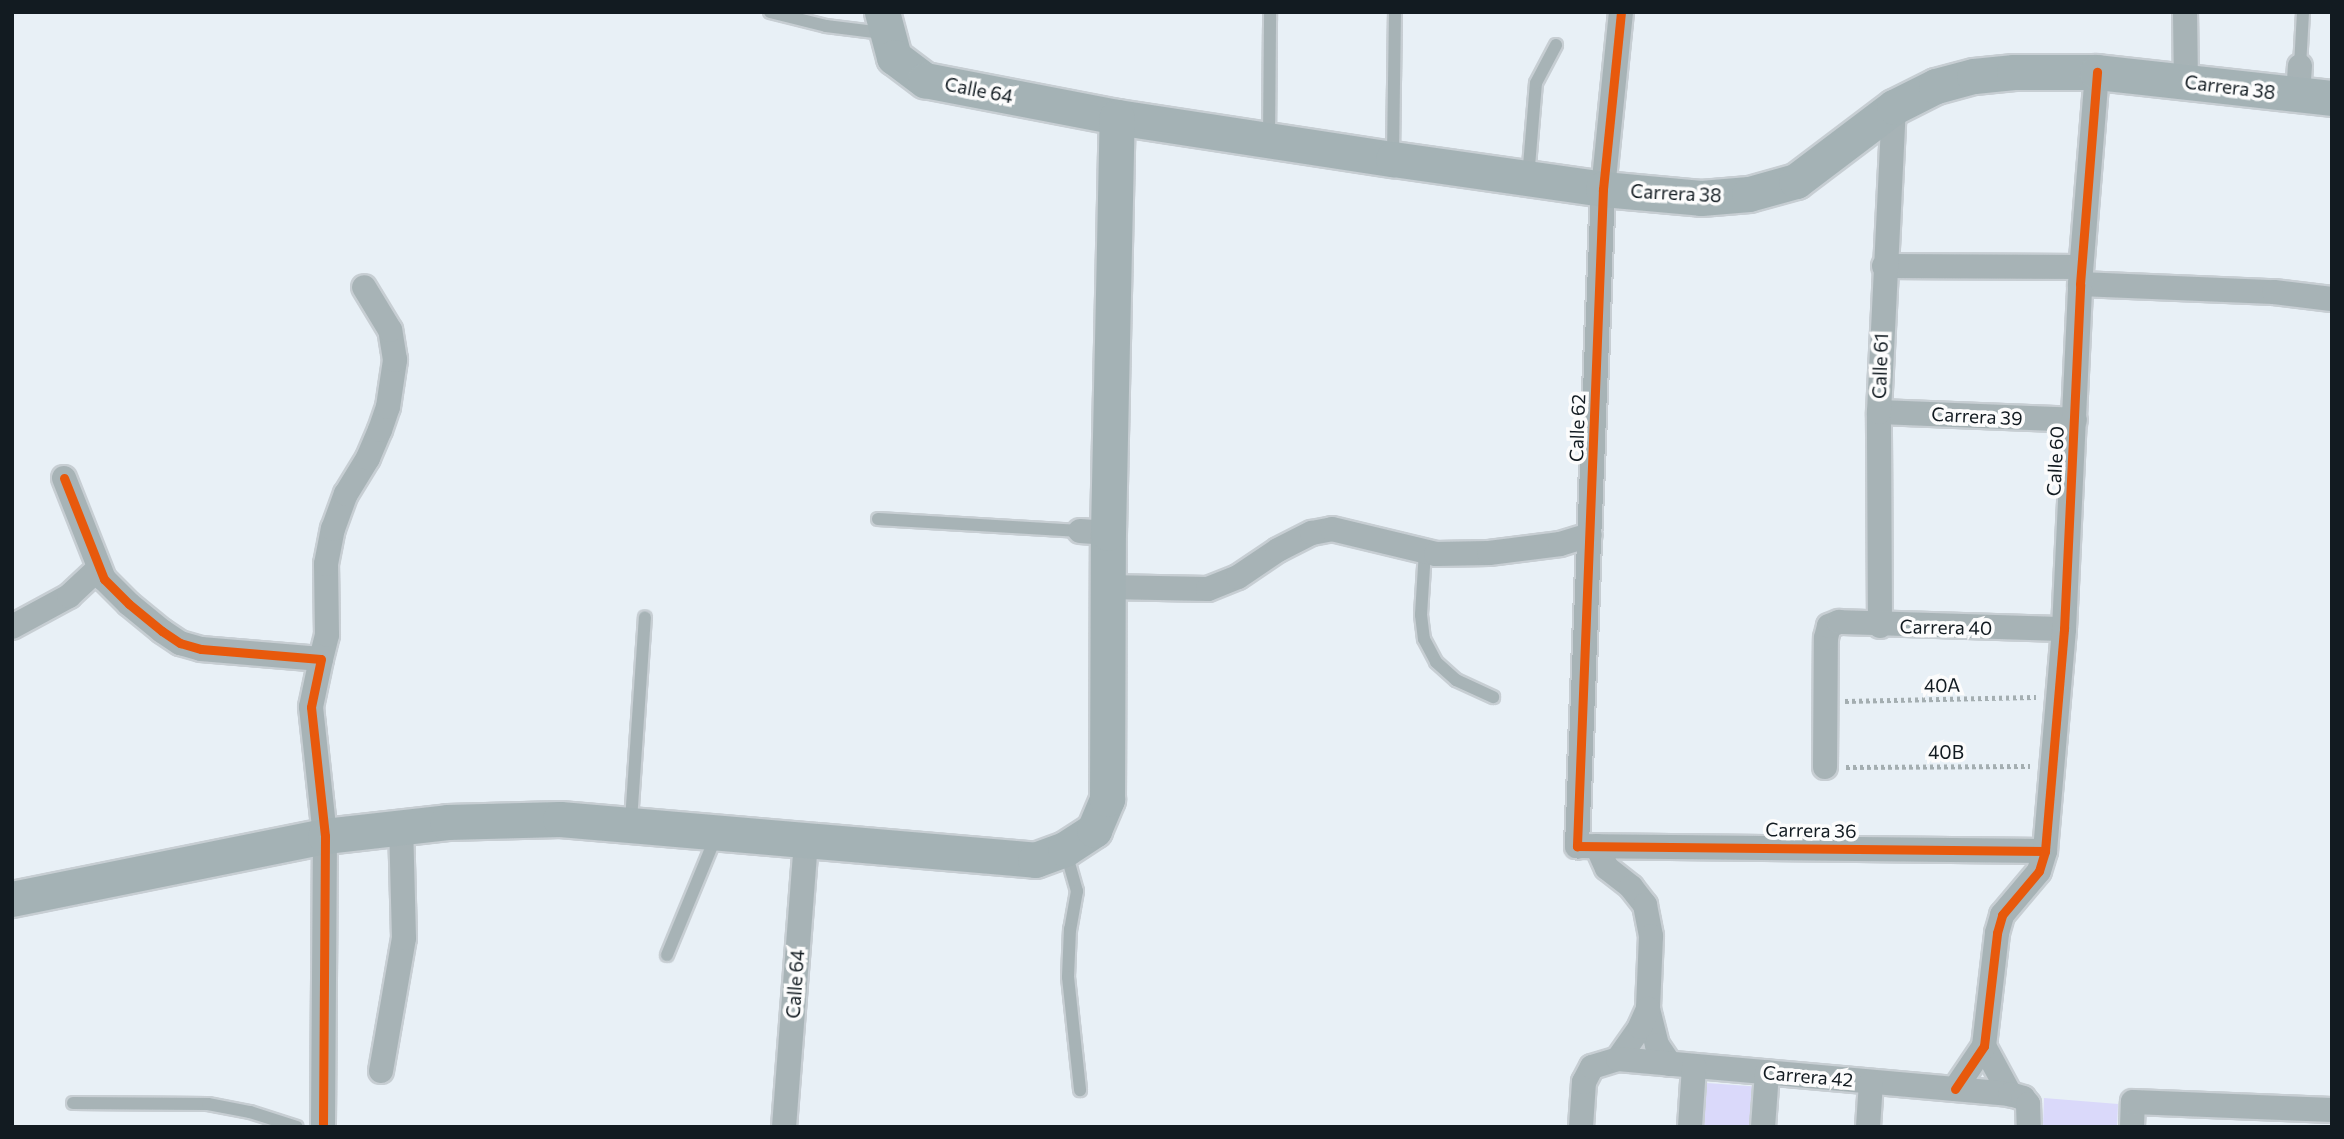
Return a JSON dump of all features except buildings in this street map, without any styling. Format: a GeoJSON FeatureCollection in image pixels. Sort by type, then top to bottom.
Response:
{"type":"FeatureCollection","features":[{"type":"Feature","properties":{"kind":"main road","name":"Calle 64"},"geometry":{"type":"LineString","coordinates":[[884,23],[894,57],[925,80],[1117,117]]}},
{"type":"Feature","properties":{"kind":"main road","name":"Carrera 38"},"geometry":{"type":"LineString","coordinates":[[1117,117],[1603,189],[1701,198],[1749,194],[1796,181],[1894,107],[1936,86],[1974,76],[2014,72],[2097,72],[2186,82],[2310,86]]}},
{"type":"Feature","properties":{"kind":"main road"},"geometry":{"type":"LineString","coordinates":[[12,899],[325,836],[447,822],[560,819],[1035,860],[1065,849],[1094,830],[1107,799],[1108,586],[1094,532],[1117,117]]}},
{"type":"Feature","properties":{"kind":"street","name":"Calle 62"},"geometry":{"type":"LineString","coordinates":[[1587,846],[1590,535],[1603,189],[1621,12]]}},
{"type":"Feature","properties":{"kind":"street"},"geometry":{"type":"LineString","coordinates":[[2185,12],[2186,82]]}},
{"type":"Feature","properties":{"kind":"street","name":"Calle 60"},"geometry":{"type":"LineString","coordinates":[[2045,852],[2064,628],[2081,276],[2097,72]]}},
{"type":"Feature","properties":{"kind":"street","name":"Calle 61"},"geometry":{"type":"LineString","coordinates":[[1880,625],[1879,412],[1884,266],[1894,107]]}},
{"type":"Feature","properties":{"kind":"street"},"geometry":{"type":"LineString","coordinates":[[1884,266],[2081,276],[2332,299]]}},
{"type":"Feature","properties":{"kind":"street"},"geometry":{"type":"LineString","coordinates":[[323,1127],[325,836],[311,707],[327,635],[326,564],[332,529],[346,494],[368,458],[380,430],[388,407],[395,360],[390,330],[364,287]]}},
{"type":"Feature","properties":{"kind":"street","name":"Carrera 39"},"geometry":{"type":"LineString","coordinates":[[1879,412],[2075,421]]}},
{"type":"Feature","properties":{"kind":"street"},"geometry":{"type":"LineString","coordinates":[[64,478],[104,579],[129,604],[180,643],[201,649],[321,659]]}},
{"type":"Feature","properties":{"kind":"street"},"geometry":{"type":"LineString","coordinates":[[1108,586],[1208,589],[1238,577],[1312,533],[1332,529],[1425,551],[1489,553],[1560,544],[1590,535]]}},
{"type":"Feature","properties":{"kind":"street"},"geometry":{"type":"LineString","coordinates":[[12,627],[69,596],[99,568]]}},
{"type":"Feature","properties":{"kind":"street","name":"Carrera 40"},"geometry":{"type":"LineString","coordinates":[[1827,701],[1826,638],[1829,626],[1839,622],[2064,628]]}},
{"type":"Feature","properties":{"kind":"street"},"geometry":{"type":"LineString","coordinates":[[1827,701],[1832,767]]}},
{"type":"Feature","properties":{"kind":"street"},"geometry":{"type":"LineString","coordinates":[[381,1071],[404,938],[401,827]]}},
{"type":"Feature","properties":{"kind":"street","name":"Calle 64"},"geometry":{"type":"LineString","coordinates":[[784,1127],[806,841]]}},
{"type":"Feature","properties":{"kind":"street"},"geometry":{"type":"LineString","coordinates":[[1587,846],[1607,868],[1631,887],[1645,905],[1651,936],[1648,1009],[1652,1032],[1682,1065],[1690,1127]]}},
{"type":"Feature","properties":{"kind":"street","name":"Carrera 36"},"geometry":{"type":"LineString","coordinates":[[1587,846],[2045,852]]}},
{"type":"Feature","properties":{"kind":"street"},"geometry":{"type":"LineString","coordinates":[[1955,1089],[1984,1046],[1997,933],[2002,915],[2039,871],[2045,852]]}},
{"type":"Feature","properties":{"kind":"street"},"geometry":{"type":"LineString","coordinates":[[1618,1059],[1640,1027],[1648,1009]]}},
{"type":"Feature","properties":{"kind":"street"},"geometry":{"type":"LineString","coordinates":[[1984,1046],[2029,1111],[2029,1127]]}},
{"type":"Feature","properties":{"kind":"street","name":"Carrera 42"},"geometry":{"type":"LineString","coordinates":[[1581,1127],[1584,1082],[1592,1067],[1618,1059],[2017,1096]]}},
{"type":"Feature","properties":{"kind":"street"},"geometry":{"type":"LineString","coordinates":[[1763,1127],[1767,1072]]}},
{"type":"Feature","properties":{"kind":"street"},"geometry":{"type":"LineString","coordinates":[[1868,1127],[1871,1082]]}},
{"type":"Feature","properties":{"kind":"street"},"geometry":{"type":"LineString","coordinates":[[2132,1127],[2133,1102],[2264,1118],[2332,1110]]}},
{"type":"Feature","properties":{"kind":"lane"},"geometry":{"type":"LineString","coordinates":[[769,12],[826,26],[884,23]]}},
{"type":"Feature","properties":{"kind":"lane"},"geometry":{"type":"LineString","coordinates":[[1269,140],[1270,12]]}},
{"type":"Feature","properties":{"kind":"lane"},"geometry":{"type":"LineString","coordinates":[[1393,159],[1395,12]]}},
{"type":"Feature","properties":{"kind":"lane"},"geometry":{"type":"LineString","coordinates":[[2303,12],[2310,86]]}},
{"type":"Feature","properties":{"kind":"lane"},"geometry":{"type":"LineString","coordinates":[[1528,178],[1536,83],[1556,45]]}},
{"type":"Feature","properties":{"kind":"lane"},"geometry":{"type":"LineString","coordinates":[[878,519],[1094,532]]}},
{"type":"Feature","properties":{"kind":"lane"},"geometry":{"type":"LineString","coordinates":[[1425,551],[1421,615],[1424,639],[1436,662],[1456,680],[1493,697]]}},
{"type":"Feature","properties":{"kind":"lane"},"geometry":{"type":"LineString","coordinates":[[631,825],[645,617]]}},
{"type":"Feature","properties":{"kind":"lane"},"geometry":{"type":"LineString","coordinates":[[667,955],[718,833]]}},
{"type":"Feature","properties":{"kind":"lane"},"geometry":{"type":"LineString","coordinates":[[1065,849],[1076,881],[1078,899],[1070,929],[1068,976],[1080,1090]]}},
{"type":"Feature","properties":{"kind":"lane"},"geometry":{"type":"LineString","coordinates":[[73,1103],[208,1104],[250,1112],[297,1127]]}},
{"type":"Feature","properties":{"kind":"shaded area"},"geometry":{"type":"Polygon","coordinates":[[[1707,1083],[1752,1086],[1749,1127],[1704,1127],[1707,1083]]]}},
{"type":"Feature","properties":{"kind":"shaded area"},"geometry":{"type":"Polygon","coordinates":[[[2044,1098],[2118,1104],[2117,1127],[2043,1127],[2044,1098]]]}},
{"type":"Feature","properties":{"kind":"cycle path"},"geometry":{"type":"LineString","coordinates":[[1621,12],[1603,189],[1577,846],[2045,851]]}},
{"type":"Feature","properties":{"kind":"cycle path"},"geometry":{"type":"LineString","coordinates":[[1955,1089],[1984,1046],[1997,933],[2002,915],[2039,871],[2045,851],[2064,629],[2080,284],[2097,72]]}},
{"type":"Feature","properties":{"kind":"cycle path"},"geometry":{"type":"LineString","coordinates":[[64,478],[104,579],[162,631],[180,643],[201,649],[321,659],[311,707],[325,836],[323,1127]]}}]}
